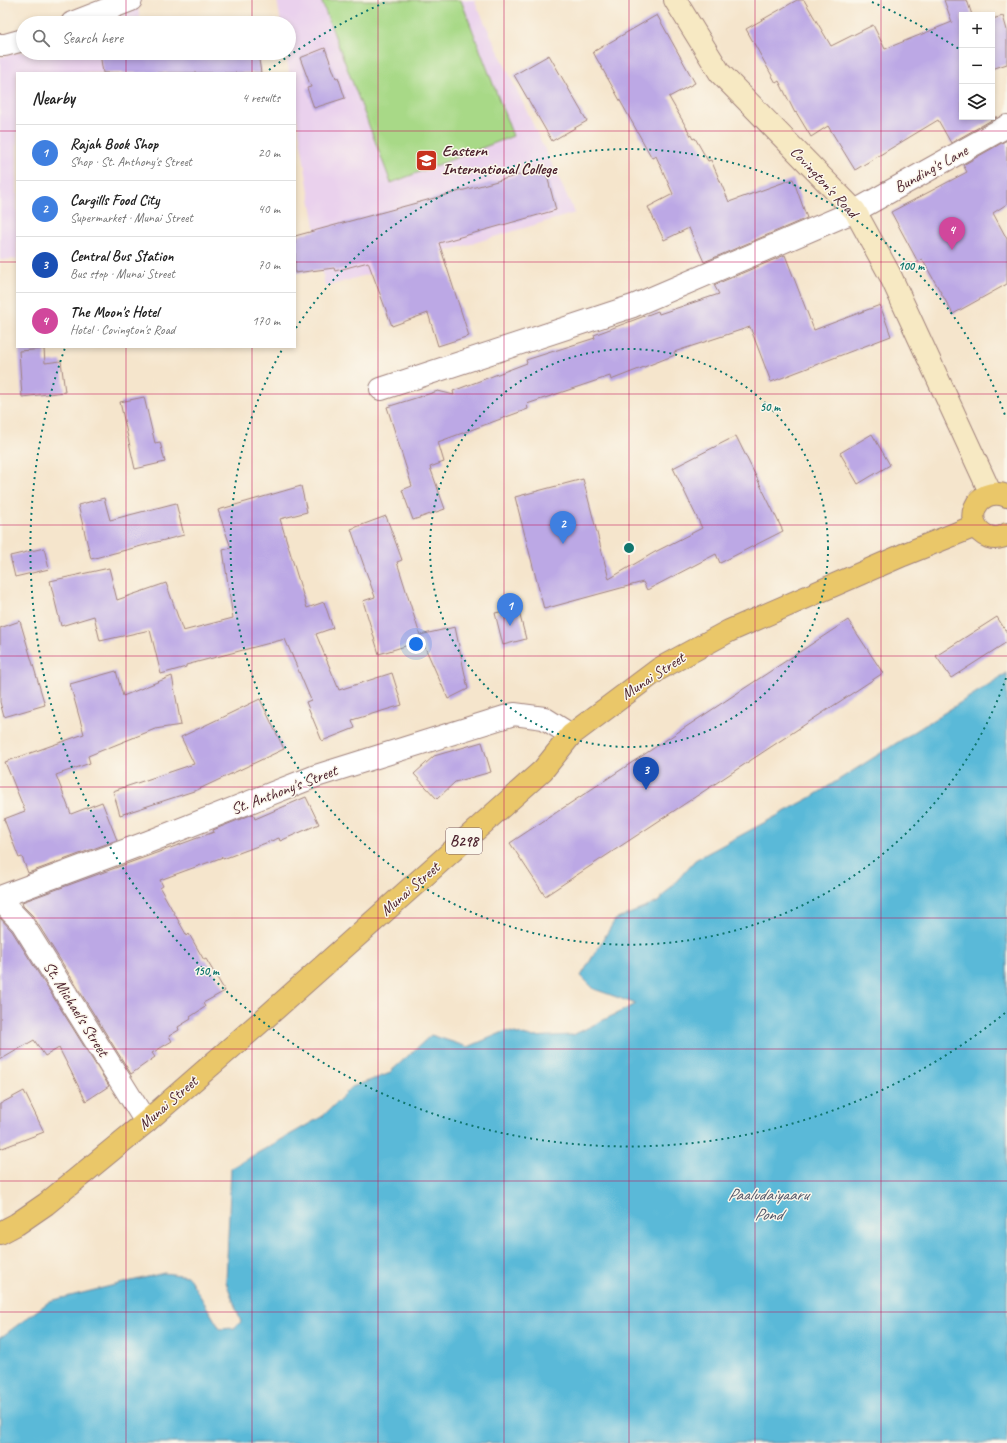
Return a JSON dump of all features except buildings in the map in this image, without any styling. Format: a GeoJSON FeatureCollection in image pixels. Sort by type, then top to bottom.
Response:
{"type":"FeatureCollection","features":[{"type":"Feature","properties":{"kind":"main road","name":"Covington's Road"},"geometry":{"type":"LineString","coordinates":[[675,0],[720,73],[855,211],[890,275],[999,495]]}},
{"type":"Feature","properties":{"kind":"main road"},"geometry":{"type":"LineString","coordinates":[[999,495],[981,498],[975,506],[973,516],[975,526],[982,534],[993,538],[1006,539]]}},
{"type":"Feature","properties":{"kind":"main road","name":"Munai Street"},"geometry":{"type":"LineString","coordinates":[[0,1233],[46,1204],[146,1122],[264,1019],[543,770],[571,735],[659,669],[710,641],[787,605],[975,526]]}},
{"type":"Feature","properties":{"kind":"street"},"geometry":{"type":"LineString","coordinates":[[90,16],[131,0]]}},
{"type":"Feature","properties":{"kind":"street"},"geometry":{"type":"LineString","coordinates":[[0,45],[16,42]]}},
{"type":"Feature","properties":{"kind":"street","name":"Bunding's Lane"},"geometry":{"type":"LineString","coordinates":[[381,389],[633,306],[855,211],[1007,126]]}},
{"type":"Feature","properties":{"kind":"street","name":"St. Anthony's Street"},"geometry":{"type":"LineString","coordinates":[[0,897],[148,842],[316,776],[514,714],[544,718],[571,735]]}},
{"type":"Feature","properties":{"kind":"street","name":"St. Michael's Street"},"geometry":{"type":"LineString","coordinates":[[0,900],[22,924],[146,1122]]}},
{"type":"Feature","properties":{"kind":"shaded area","name":"Eastern International College"},"geometry":{"type":"Polygon","coordinates":[[[277,0],[474,0],[575,213],[325,287],[296,113],[296,72],[289,72],[287,60],[296,60],[296,16],[280,16],[277,0]]]}},
{"type":"Feature","properties":{"kind":"shaded area"},"geometry":{"type":"Polygon","coordinates":[[[138,8],[140,16],[119,16],[138,8]]]}},
{"type":"Feature","properties":{"kind":"shaded area"},"geometry":{"type":"Polygon","coordinates":[[[16,53],[16,60],[147,60],[150,72],[16,72],[16,259],[0,260],[0,57],[16,53]]]}},
{"type":"Feature","properties":{"kind":"green space"},"geometry":{"type":"Polygon","coordinates":[[[321,0],[461,0],[513,136],[391,183],[321,0]]]}},
{"type":"Feature","properties":{"kind":"water","name":"Paaludaiyaaru Pond"},"geometry":{"type":"Polygon","coordinates":[[[1007,673],[1007,1443],[0,1443],[0,1338],[50,1301],[164,1273],[188,1276],[220,1329],[234,1328],[241,1322],[226,1282],[231,1168],[323,1116],[352,1087],[388,1074],[431,1035],[468,1047],[506,1031],[531,1037],[573,1035],[636,1004],[594,989],[581,976],[615,920],[658,902],[695,860],[810,798],[1007,673]]]}},
{"type":"Feature","properties":{"kind":"place","name":"Eastern International College"},"geometry":{"type":"Point","coordinates":[427,160]}},
{"type":"Feature","properties":{"kind":"place","name":"The Moon's Hotel"},"geometry":{"type":"Point","coordinates":[952,250]}},
{"type":"Feature","properties":{"kind":"place","name":"Cargills Food City"},"geometry":{"type":"Point","coordinates":[563,544]}},
{"type":"Feature","properties":{"kind":"place","name":"Rajah Book Shop"},"geometry":{"type":"Point","coordinates":[510,626]}},
{"type":"Feature","properties":{"kind":"place","name":"Central Bus Station"},"geometry":{"type":"Point","coordinates":[646,790]}}]}
